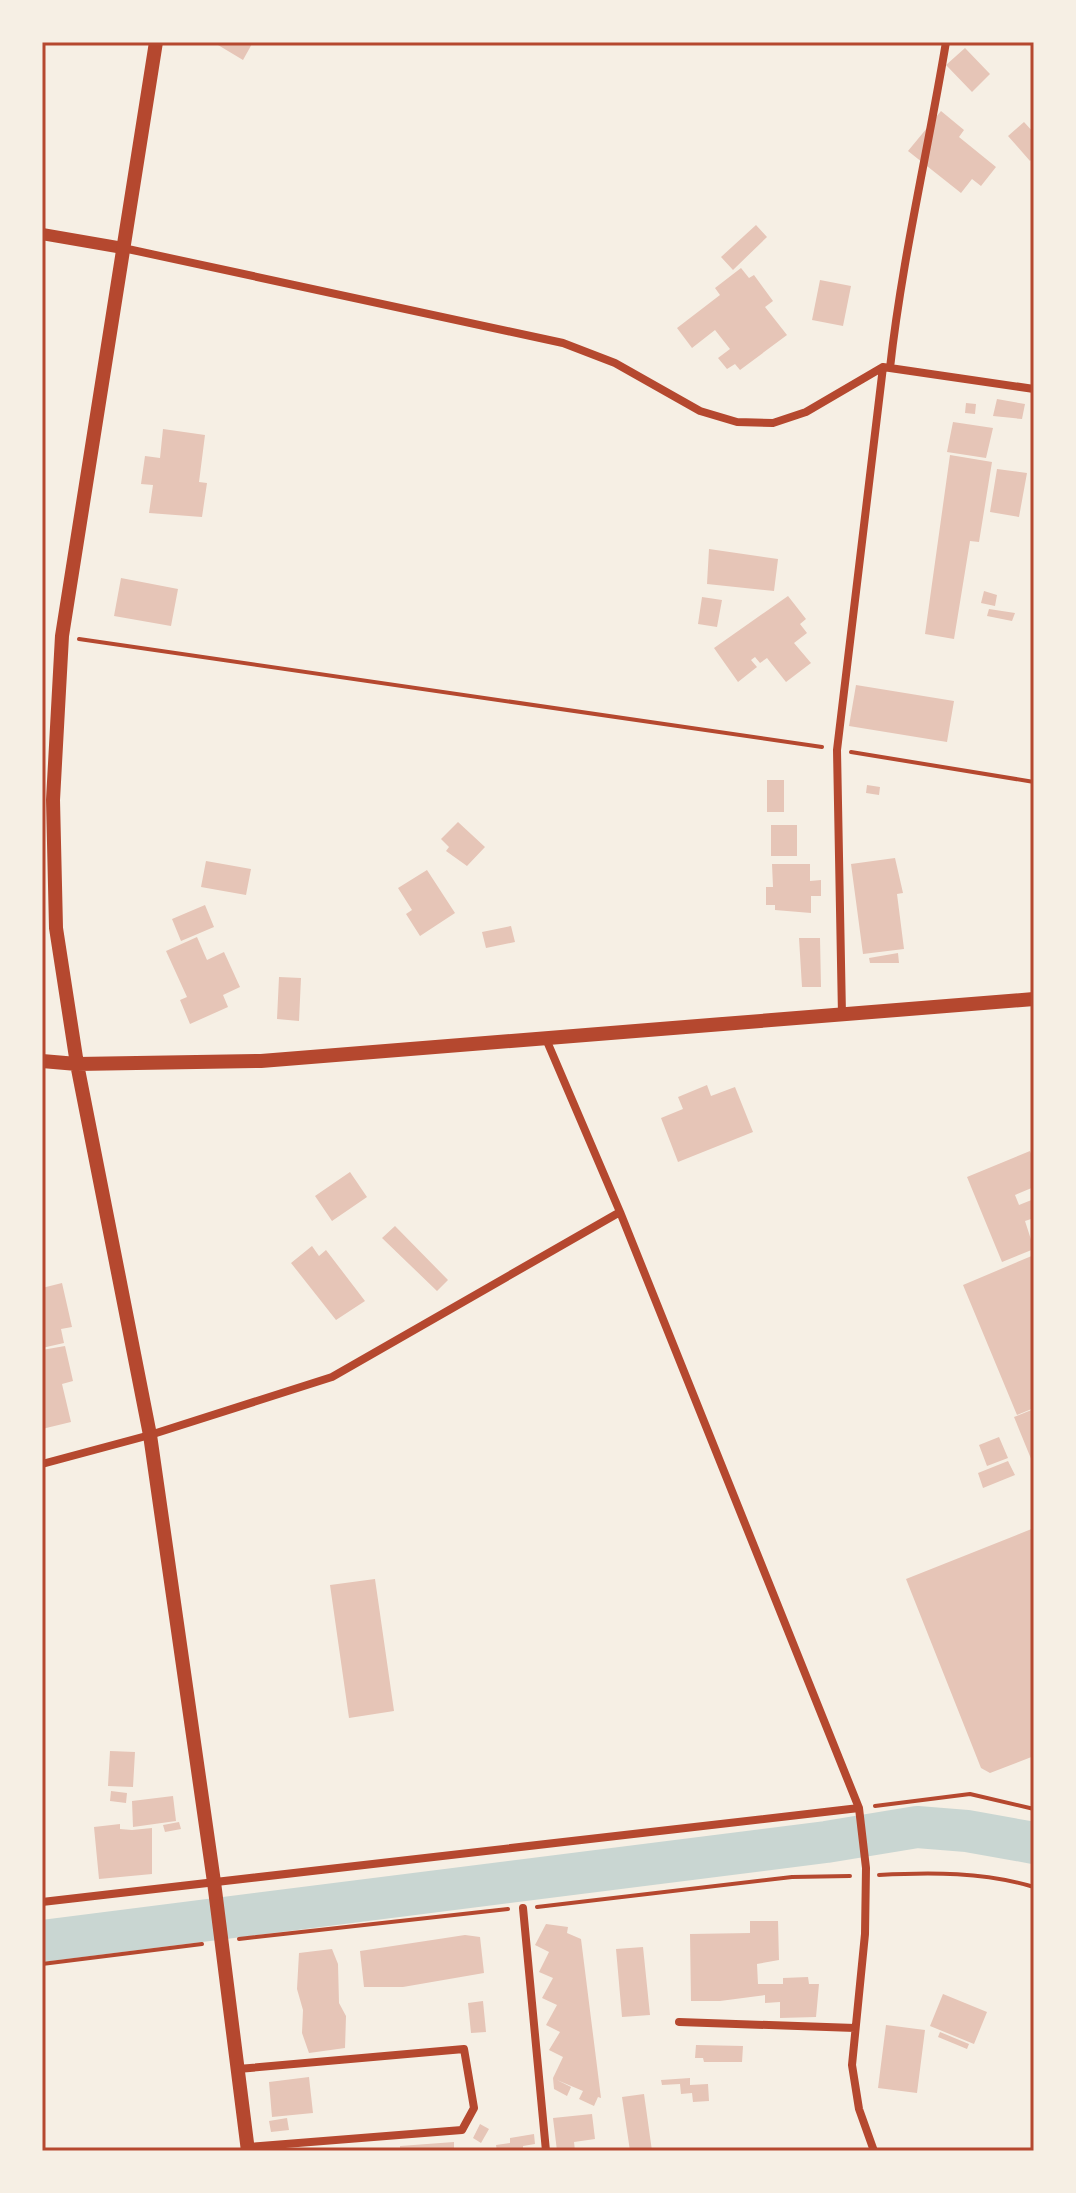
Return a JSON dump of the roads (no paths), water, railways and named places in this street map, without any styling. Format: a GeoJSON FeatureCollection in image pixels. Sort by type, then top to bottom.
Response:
{"type":"FeatureCollection","features":[{"type":"Feature","properties":{"kind":"main road"},"geometry":{"type":"LineString","coordinates":[[156,42],[62,636],[53,800],[56,928],[77,1064],[150,1435],[214,1882],[248,2149]]}},
{"type":"Feature","properties":{"kind":"main road"},"geometry":{"type":"LineString","coordinates":[[42,1061],[77,1064],[261,1061],[1034,999]]}},
{"type":"Feature","properties":{"kind":"street"},"geometry":{"type":"LineString","coordinates":[[842,1015],[837,750],[887,368],[904,259],[915,223],[946,42]]}},
{"type":"Feature","properties":{"kind":"street"},"geometry":{"type":"LineString","coordinates":[[42,234],[123,248],[563,343],[615,363],[700,411],[737,422],[773,423],[806,412],[887,368],[1034,389]]}},
{"type":"Feature","properties":{"kind":"street"},"geometry":{"type":"LineString","coordinates":[[546,1039],[620,1212],[859,1808],[866,1868],[865,1934],[855,2028],[854,2080],[859,2109],[874,2151]]}},
{"type":"Feature","properties":{"kind":"street"},"geometry":{"type":"LineString","coordinates":[[42,1464],[150,1435],[332,1377],[620,1212]]}},
{"type":"Feature","properties":{"kind":"street"},"geometry":{"type":"LineString","coordinates":[[42,1902],[859,1808]]}},
{"type":"Feature","properties":{"kind":"street"},"geometry":{"type":"LineString","coordinates":[[523,1908],[546,2151]]}},
{"type":"Feature","properties":{"kind":"street"},"geometry":{"type":"LineString","coordinates":[[679,2022],[855,2028]]}},
{"type":"Feature","properties":{"kind":"street"},"geometry":{"type":"LineString","coordinates":[[238,2069],[464,2049],[474,2108],[462,2130],[248,2149]]}},
{"type":"Feature","properties":{"kind":"waterway"},"geometry":{"type":"LineString","coordinates":[[42,1941],[826,1842],[917,1827],[967,1831],[1034,1843]]}}]}
